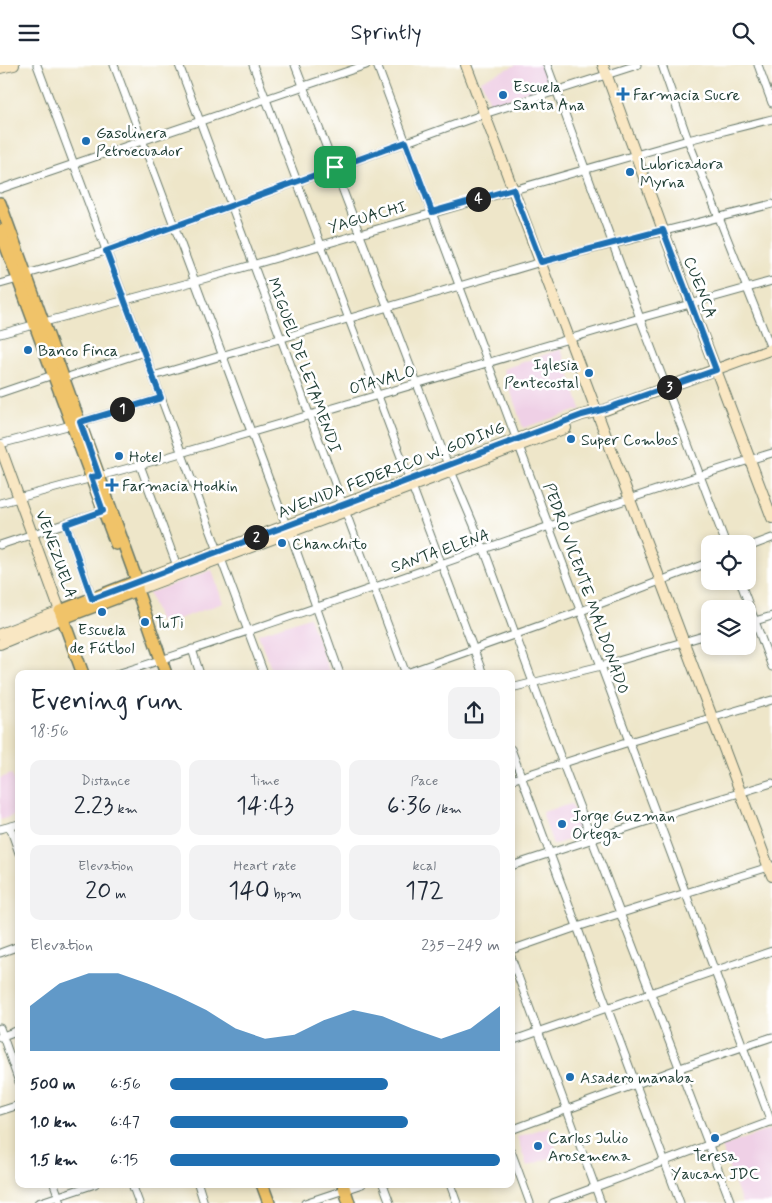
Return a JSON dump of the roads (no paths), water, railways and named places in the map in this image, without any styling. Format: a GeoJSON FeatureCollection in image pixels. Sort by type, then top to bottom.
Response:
{"type":"FeatureCollection","features":[{"type":"Feature","properties":{"kind":"main road"},"geometry":{"type":"LineString","coordinates":[[0,68],[14,65]]}},
{"type":"Feature","properties":{"kind":"main road"},"geometry":{"type":"LineString","coordinates":[[466,65],[740,792],[771,869]]}},
{"type":"Feature","properties":{"kind":"main road","name":"CUENCA"},"geometry":{"type":"LineString","coordinates":[[605,70],[663,230],[772,518]]}},
{"type":"Feature","properties":{"kind":"main road"},"geometry":{"type":"LineString","coordinates":[[0,203],[22,276],[165,670]]}},
{"type":"Feature","properties":{"kind":"main road"},"geometry":{"type":"LineString","coordinates":[[0,230],[22,276]]}},
{"type":"Feature","properties":{"kind":"main road","name":"AVENIDA FEDERICO W. GODING"},"geometry":{"type":"LineString","coordinates":[[62,615],[92,599],[412,483],[582,415],[598,412],[772,350]]}},
{"type":"Feature","properties":{"kind":"main road","name":"VENEZUELA"},"geometry":{"type":"LineString","coordinates":[[0,445],[81,670]]}},
{"type":"Feature","properties":{"kind":"main road"},"geometry":{"type":"LineString","coordinates":[[95,477],[103,511],[135,585]]}},
{"type":"Feature","properties":{"kind":"main road","name":"AVENIDA FEDERICO W. GODING"},"geometry":{"type":"LineString","coordinates":[[0,635],[62,615],[177,566],[220,554]]}},
{"type":"Feature","properties":{"kind":"main road"},"geometry":{"type":"LineString","coordinates":[[263,1188],[269,1203]]}},
{"type":"Feature","properties":{"kind":"main road"},"geometry":{"type":"LineString","coordinates":[[344,1188],[349,1203]]}},
{"type":"Feature","properties":{"kind":"street"},"geometry":{"type":"LineString","coordinates":[[37,65],[263,670]]}},
{"type":"Feature","properties":{"kind":"street"},"geometry":{"type":"LineString","coordinates":[[114,65],[196,281],[339,670]]}},
{"type":"Feature","properties":{"kind":"street","name":"MIGUEL DE LETAMENDI"},"geometry":{"type":"LineString","coordinates":[[179,65],[404,670]]}},
{"type":"Feature","properties":{"kind":"street"},"geometry":{"type":"LineString","coordinates":[[254,65],[412,483],[440,564],[482,670]]}},
{"type":"Feature","properties":{"kind":"street"},"geometry":{"type":"LineString","coordinates":[[295,65],[450,468],[484,549],[516,633],[532,682],[731,1203]]}},
{"type":"Feature","properties":{"kind":"street"},"geometry":{"type":"LineString","coordinates":[[0,189],[366,65]]}},
{"type":"Feature","properties":{"kind":"street","name":"PEDRO VICENTE MALDONADO"},"geometry":{"type":"LineString","coordinates":[[377,65],[771,1121]]}},
{"type":"Feature","properties":{"kind":"street"},"geometry":{"type":"LineString","coordinates":[[547,65],[723,535]]}},
{"type":"Feature","properties":{"kind":"street"},"geometry":{"type":"LineString","coordinates":[[0,284],[175,227],[335,167],[484,114],[557,91],[605,70],[637,65]]}},
{"type":"Feature","properties":{"kind":"street"},"geometry":{"type":"LineString","coordinates":[[662,65],[688,140],[772,350]]}},
{"type":"Feature","properties":{"kind":"street"},"geometry":{"type":"LineString","coordinates":[[758,65],[772,103]]}},
{"type":"Feature","properties":{"kind":"street","name":"YAGUACHI"},"geometry":{"type":"LineString","coordinates":[[0,334],[196,281],[321,243],[688,140],[772,119]]}},
{"type":"Feature","properties":{"kind":"street"},"geometry":{"type":"LineString","coordinates":[[153,376],[541,262],[772,203]]}},
{"type":"Feature","properties":{"kind":"street","name":"OTAVALO"},"geometry":{"type":"LineString","coordinates":[[0,503],[140,465],[309,414],[772,281]]}},
{"type":"Feature","properties":{"kind":"street"},"geometry":{"type":"LineString","coordinates":[[71,375],[144,352]]}},
{"type":"Feature","properties":{"kind":"street"},"geometry":{"type":"LineString","coordinates":[[0,393],[47,377]]}},
{"type":"Feature","properties":{"kind":"street"},"geometry":{"type":"LineString","coordinates":[[0,445],[161,398]]}},
{"type":"Feature","properties":{"kind":"street","name":"SANTA ELENA"},"geometry":{"type":"LineString","coordinates":[[130,670],[249,631],[630,499],[772,453]]}},
{"type":"Feature","properties":{"kind":"street"},"geometry":{"type":"LineString","coordinates":[[140,465],[177,566]]}},
{"type":"Feature","properties":{"kind":"street"},"geometry":{"type":"LineString","coordinates":[[0,545],[103,511]]}},
{"type":"Feature","properties":{"kind":"street"},"geometry":{"type":"LineString","coordinates":[[66,524],[92,599]]}},
{"type":"Feature","properties":{"kind":"street"},"geometry":{"type":"LineString","coordinates":[[756,544],[772,538]]}},
{"type":"Feature","properties":{"kind":"street"},"geometry":{"type":"LineString","coordinates":[[414,670],[581,611],[701,565]]}},
{"type":"Feature","properties":{"kind":"street"},"geometry":{"type":"LineString","coordinates":[[756,621],[772,616]]}},
{"type":"Feature","properties":{"kind":"street"},"geometry":{"type":"LineString","coordinates":[[756,633],[772,667]]}},
{"type":"Feature","properties":{"kind":"street"},"geometry":{"type":"LineString","coordinates":[[515,687],[601,666],[701,636]]}},
{"type":"Feature","properties":{"kind":"street"},"geometry":{"type":"LineString","coordinates":[[192,649],[199,670]]}},
{"type":"Feature","properties":{"kind":"street"},"geometry":{"type":"LineString","coordinates":[[515,779],[629,742],[772,700]]}},
{"type":"Feature","properties":{"kind":"street"},"geometry":{"type":"LineString","coordinates":[[515,759],[606,1009],[680,1203]]}},
{"type":"Feature","properties":{"kind":"street"},"geometry":{"type":"LineString","coordinates":[[515,865],[772,783]]}},
{"type":"Feature","properties":{"kind":"street"},"geometry":{"type":"LineString","coordinates":[[0,829],[15,825]]}},
{"type":"Feature","properties":{"kind":"street"},"geometry":{"type":"LineString","coordinates":[[10,827],[15,841]]}},
{"type":"Feature","properties":{"kind":"street"},"geometry":{"type":"LineString","coordinates":[[515,949],[685,893],[771,869]]}},
{"type":"Feature","properties":{"kind":"street"},"geometry":{"type":"LineString","coordinates":[[0,953],[15,947]]}},
{"type":"Feature","properties":{"kind":"street"},"geometry":{"type":"LineString","coordinates":[[515,1040],[772,951]]}},
{"type":"Feature","properties":{"kind":"street"},"geometry":{"type":"LineString","coordinates":[[515,968],[601,1203]]}},
{"type":"Feature","properties":{"kind":"street"},"geometry":{"type":"LineString","coordinates":[[15,1031],[1,1034],[15,1071]]}},
{"type":"Feature","properties":{"kind":"street"},"geometry":{"type":"LineString","coordinates":[[515,1129],[680,1068],[772,1037]]}},
{"type":"Feature","properties":{"kind":"street"},"geometry":{"type":"LineString","coordinates":[[0,1111],[15,1106]]}},
{"type":"Feature","properties":{"kind":"street"},"geometry":{"type":"LineString","coordinates":[[553,1203],[771,1121]]}},
{"type":"Feature","properties":{"kind":"street"},"geometry":{"type":"LineString","coordinates":[[515,1162],[530,1203]]}},
{"type":"Feature","properties":{"kind":"street"},"geometry":{"type":"LineString","coordinates":[[56,1188],[60,1200]]}},
{"type":"Feature","properties":{"kind":"street"},"geometry":{"type":"LineString","coordinates":[[38,1203],[60,1200],[86,1188]]}},
{"type":"Feature","properties":{"kind":"street"},"geometry":{"type":"LineString","coordinates":[[133,1188],[139,1203]]}},
{"type":"Feature","properties":{"kind":"street"},"geometry":{"type":"LineString","coordinates":[[199,1188],[204,1203]]}},
{"type":"Feature","properties":{"kind":"street"},"geometry":{"type":"LineString","coordinates":[[305,1203],[342,1188]]}},
{"type":"Feature","properties":{"kind":"street"},"geometry":{"type":"LineString","coordinates":[[384,1188],[390,1203]]}},
{"type":"Feature","properties":{"kind":"street"},"geometry":{"type":"LineString","coordinates":[[451,1188],[457,1203]]}},
{"type":"Feature","properties":{"kind":"place","name":"Farmacia Sucre"},"geometry":{"type":"Point","coordinates":[623,94]}},
{"type":"Feature","properties":{"kind":"place","name":"Escuela Santa Ana"},"geometry":{"type":"Point","coordinates":[503,95]}},
{"type":"Feature","properties":{"kind":"place","name":"Gasolinera Petroecuador"},"geometry":{"type":"Point","coordinates":[86,141]}},
{"type":"Feature","properties":{"kind":"place","name":"Lubricadora Myrna"},"geometry":{"type":"Point","coordinates":[630,172]}},
{"type":"Feature","properties":{"kind":"place","name":"Banco Finca"},"geometry":{"type":"Point","coordinates":[28,350]}},
{"type":"Feature","properties":{"kind":"place","name":"Iglesia Pentecostal"},"geometry":{"type":"Point","coordinates":[589,373]}},
{"type":"Feature","properties":{"kind":"place","name":"Super Combos"},"geometry":{"type":"Point","coordinates":[571,439]}},
{"type":"Feature","properties":{"kind":"place","name":"Hotel"},"geometry":{"type":"Point","coordinates":[119,456]}},
{"type":"Feature","properties":{"kind":"place","name":"Farmacia Hodkin"},"geometry":{"type":"Point","coordinates":[112,485]}},
{"type":"Feature","properties":{"kind":"place","name":"Chanchito"},"geometry":{"type":"Point","coordinates":[282,543]}},
{"type":"Feature","properties":{"kind":"place","name":"Escuela de Fútbol"},"geometry":{"type":"Point","coordinates":[102,612]}},
{"type":"Feature","properties":{"kind":"place","name":"TuTi"},"geometry":{"type":"Point","coordinates":[145,622]}},
{"type":"Feature","properties":{"kind":"place","name":"Jorge Guzman Ortega"},"geometry":{"type":"Point","coordinates":[562,824]}},
{"type":"Feature","properties":{"kind":"place","name":"Asadero manaba"},"geometry":{"type":"Point","coordinates":[570,1077]}},
{"type":"Feature","properties":{"kind":"place","name":"Teresa Yaucan JDC"},"geometry":{"type":"Point","coordinates":[715,1138]}},
{"type":"Feature","properties":{"kind":"place","name":"Carlos Julio Arosemena"},"geometry":{"type":"Point","coordinates":[538,1146]}}]}
